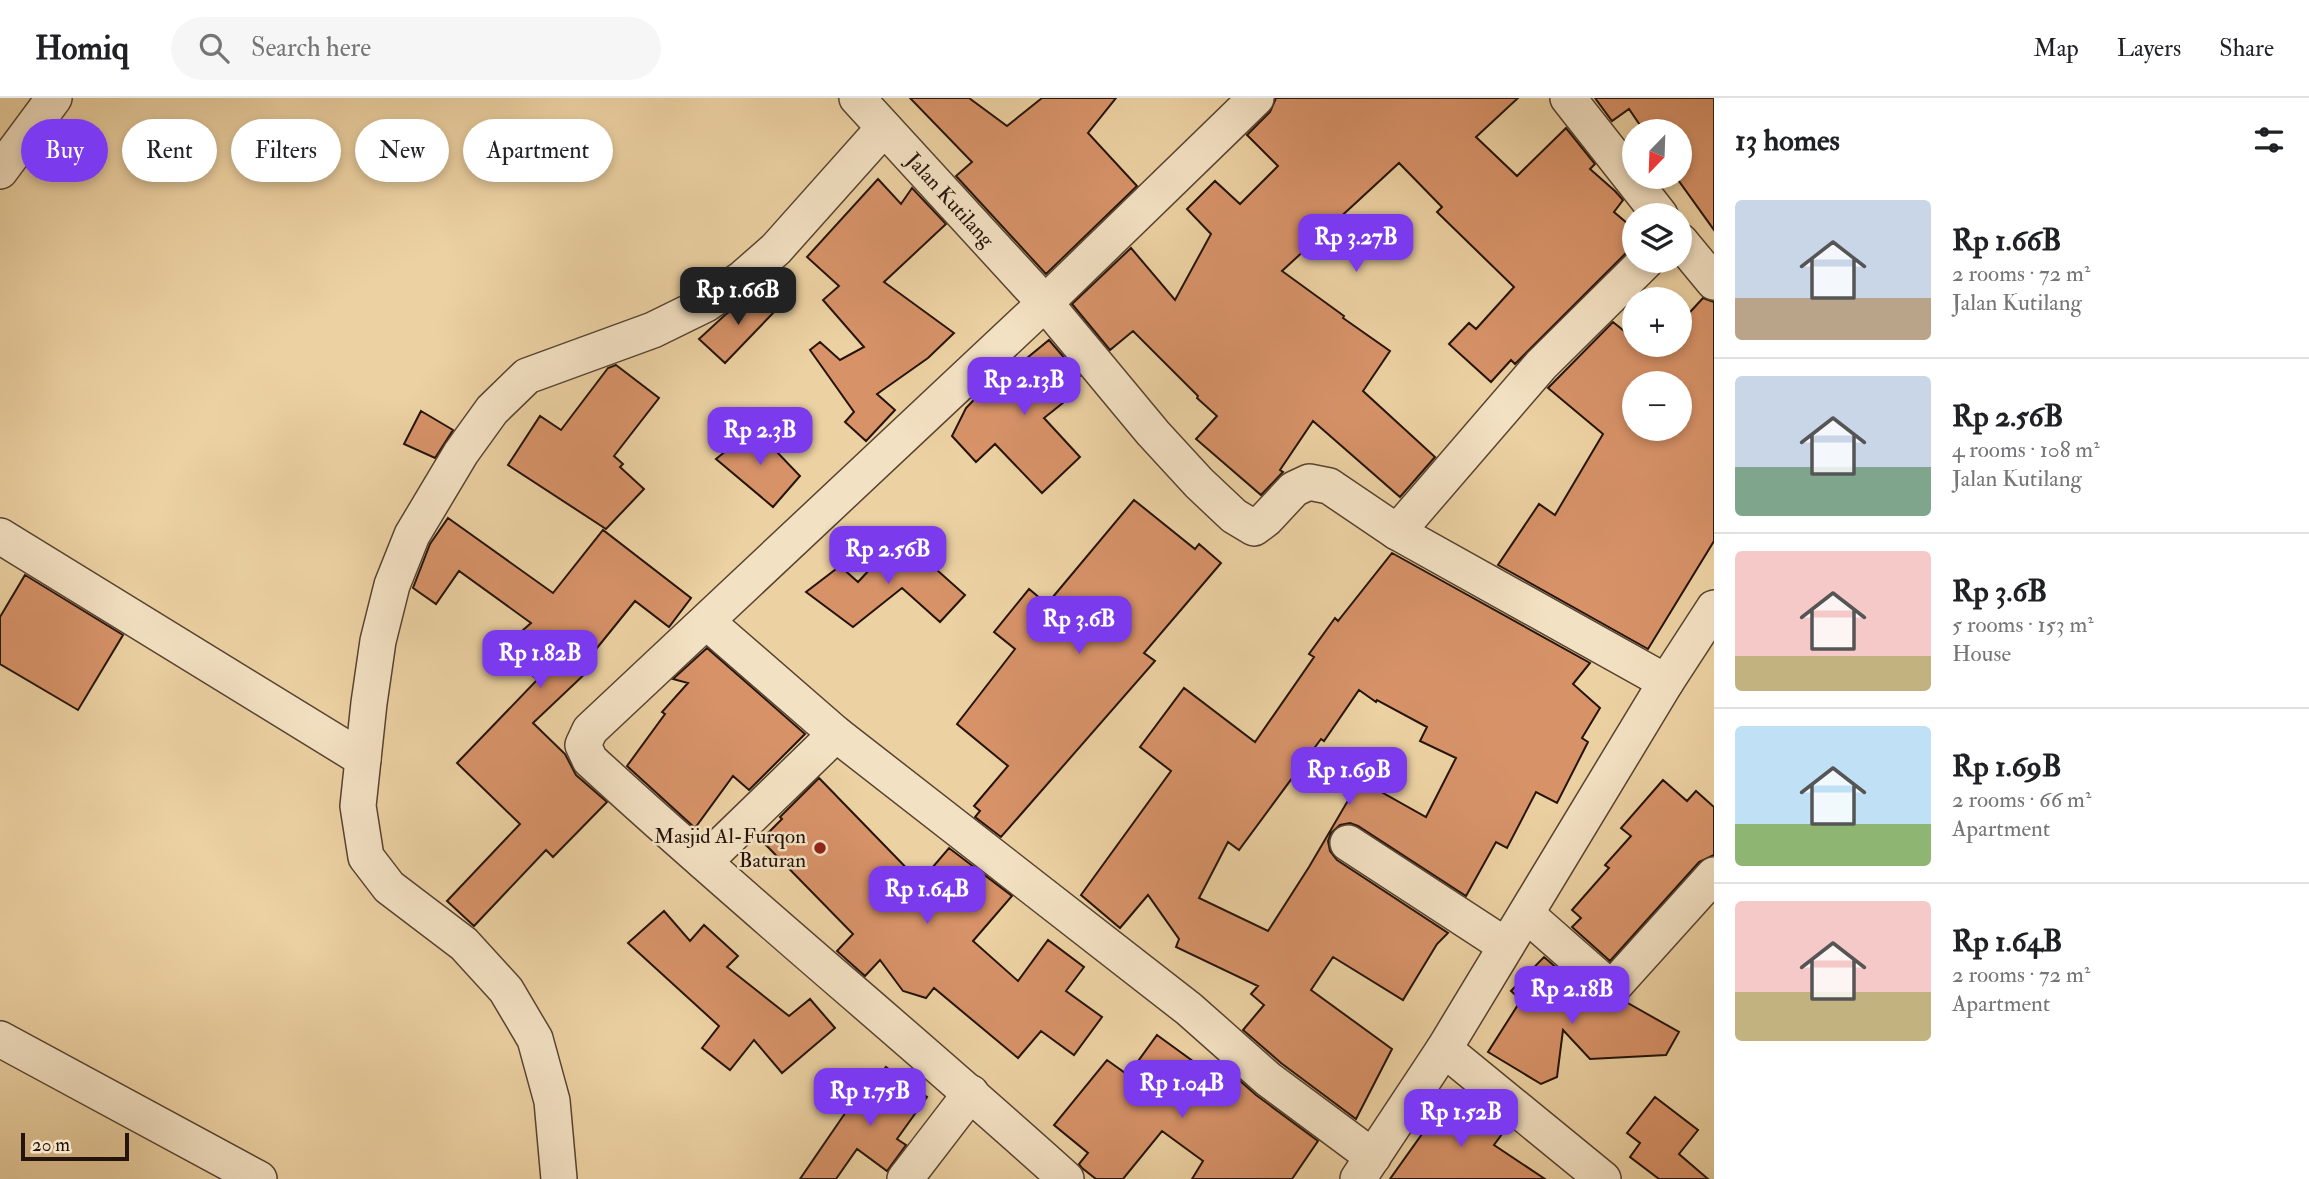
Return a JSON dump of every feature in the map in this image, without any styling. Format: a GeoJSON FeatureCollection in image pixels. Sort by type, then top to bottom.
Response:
{"type":"FeatureCollection","features":[{"type":"Feature","properties":{"kind":"street"},"geometry":{"type":"LineString","coordinates":[[0,171],[54,98]]}},
{"type":"Feature","properties":{"kind":"street","name":"Jalan Kutilang"},"geometry":{"type":"LineString","coordinates":[[857,98],[1045,303],[1153,433],[1234,516],[1254,528],[1259,526],[1294,489],[1309,482],[1329,486],[1397,532]]}},
{"type":"Feature","properties":{"kind":"street"},"geometry":{"type":"LineString","coordinates":[[1066,1179],[971,1093],[670,834],[590,760],[583,745],[590,730],[1045,303],[1256,98]]}},
{"type":"Feature","properties":{"kind":"street"},"geometry":{"type":"LineString","coordinates":[[1568,98],[1651,203]]}},
{"type":"Feature","properties":{"kind":"street"},"geometry":{"type":"LineString","coordinates":[[559,1179],[552,1101],[535,1038],[530,1029],[506,990],[464,944],[389,887],[366,857],[358,806],[378,641],[392,585],[412,535],[461,453],[492,410],[527,376],[653,330],[706,304],[743,278],[776,249],[884,128]]}},
{"type":"Feature","properties":{"kind":"street"},"geometry":{"type":"LineString","coordinates":[[1692,255],[1714,282]]}},
{"type":"Feature","properties":{"kind":"street"},"geometry":{"type":"LineString","coordinates":[[1634,273],[1541,365],[1397,532],[1666,682]]}},
{"type":"Feature","properties":{"kind":"street"},"geometry":{"type":"LineString","coordinates":[[0,536],[363,759]]}},
{"type":"Feature","properties":{"kind":"street"},"geometry":{"type":"LineString","coordinates":[[707,622],[836,734],[1189,1009],[1365,1168],[1444,1049],[1666,682],[1714,608]]}},
{"type":"Feature","properties":{"kind":"street"},"geometry":{"type":"LineString","coordinates":[[704,862],[836,734]]}},
{"type":"Feature","properties":{"kind":"street"},"geometry":{"type":"LineString","coordinates":[[1348,843],[1506,946]]}},
{"type":"Feature","properties":{"kind":"street"},"geometry":{"type":"LineString","coordinates":[[1526,914],[1608,986],[1614,986],[1714,875]]}},
{"type":"Feature","properties":{"kind":"street"},"geometry":{"type":"LineString","coordinates":[[0,1039],[259,1179]]}},
{"type":"Feature","properties":{"kind":"street"},"geometry":{"type":"LineString","coordinates":[[1444,1049],[1603,1179]]}},
{"type":"Feature","properties":{"kind":"street"},"geometry":{"type":"LineString","coordinates":[[905,1179],[971,1093]]}},
{"type":"Feature","properties":{"kind":"building"},"geometry":{"type":"Polygon","coordinates":[[[910,98],[969,98],[1007,126],[1042,98],[1116,98],[1088,133],[1137,186],[1046,274],[956,176],[972,162],[910,98]]]}},
{"type":"Feature","properties":{"kind":"building"},"geometry":{"type":"Polygon","coordinates":[[[1276,98],[1518,98],[1476,137],[1517,176],[1566,128],[1595,164],[1590,169],[1623,200],[1614,212],[1622,219],[1622,257],[1515,364],[1511,360],[1491,382],[1449,344],[1469,323],[1476,329],[1514,287],[1437,212],[1442,207],[1399,163],[1282,271],[1390,351],[1363,391],[1435,457],[1400,497],[1313,421],[1280,470],[1283,472],[1261,495],[1196,439],[1217,416],[1197,398],[1198,396],[1133,331],[1110,350],[1072,304],[1131,248],[1175,300],[1211,234],[1187,209],[1215,181],[1240,204],[1278,166],[1247,135],[1270,112],[1276,98]]]}},
{"type":"Feature","properties":{"kind":"building"},"geometry":{"type":"Polygon","coordinates":[[[1595,98],[1714,98],[1714,230],[1685,189],[1692,189],[1692,119],[1636,119],[1629,109],[1612,121],[1595,98]]]}},
{"type":"Feature","properties":{"kind":"building"},"geometry":{"type":"Polygon","coordinates":[[[878,179],[901,204],[912,188],[946,224],[884,282],[954,333],[928,358],[877,394],[895,410],[866,441],[845,422],[854,412],[810,350],[820,342],[840,360],[864,347],[823,300],[839,286],[807,257],[878,179]]]}},
{"type":"Feature","properties":{"kind":"building"},"geometry":{"type":"Polygon","coordinates":[[[759,291],[776,310],[725,363],[699,339],[725,315],[759,291]]]}},
{"type":"Feature","properties":{"kind":"building"},"geometry":{"type":"Polygon","coordinates":[[[1703,298],[1714,302],[1714,541],[1648,649],[1498,565],[1539,504],[1555,515],[1603,434],[1548,388],[1613,322],[1622,329],[1622,357],[1692,357],[1692,310],[1703,298]]]}},
{"type":"Feature","properties":{"kind":"building"},"geometry":{"type":"Polygon","coordinates":[[[1049,340],[1080,376],[1072,382],[1079,390],[1044,418],[1080,457],[1042,493],[995,444],[976,462],[952,436],[966,408],[995,378],[999,381],[1049,340]]]}},
{"type":"Feature","properties":{"kind":"building"},"geometry":{"type":"Polygon","coordinates":[[[616,365],[659,398],[614,456],[623,464],[620,467],[644,489],[606,529],[508,465],[540,416],[561,430],[608,368],[616,365]]]}},
{"type":"Feature","properties":{"kind":"building"},"geometry":{"type":"Polygon","coordinates":[[[421,411],[453,430],[435,458],[404,444],[421,411]]]}},
{"type":"Feature","properties":{"kind":"building"},"geometry":{"type":"Polygon","coordinates":[[[754,428],[800,476],[773,507],[716,459],[754,428]]]}},
{"type":"Feature","properties":{"kind":"building"},"geometry":{"type":"Polygon","coordinates":[[[1134,500],[1195,549],[1199,544],[1221,563],[1144,653],[1155,661],[1001,837],[975,817],[980,811],[974,806],[1008,766],[957,724],[1015,649],[994,632],[1029,589],[1047,604],[1134,500]]]}},
{"type":"Feature","properties":{"kind":"building"},"geometry":{"type":"Polygon","coordinates":[[[448,518],[553,593],[603,530],[691,598],[669,627],[635,601],[584,664],[589,670],[533,723],[565,754],[576,775],[607,802],[553,857],[546,850],[474,926],[447,901],[520,824],[457,763],[537,680],[505,646],[531,623],[459,571],[436,604],[413,588],[430,544],[448,518]]]}},
{"type":"Feature","properties":{"kind":"building"},"geometry":{"type":"Polygon","coordinates":[[[900,537],[965,595],[940,622],[902,588],[853,627],[806,592],[840,566],[858,582],[900,537]]]}},
{"type":"Feature","properties":{"kind":"building"},"geometry":{"type":"Polygon","coordinates":[[[1392,553],[1590,663],[1573,684],[1600,708],[1582,738],[1588,742],[1557,803],[1536,792],[1507,848],[1496,842],[1466,896],[1358,826],[1350,823],[1340,825],[1331,833],[1328,841],[1330,851],[1337,860],[1448,933],[1437,944],[1403,1000],[1333,957],[1311,990],[1392,1049],[1356,1119],[1281,1063],[1243,1030],[1264,1005],[1251,994],[1258,986],[1176,947],[1179,939],[1148,895],[1120,928],[1081,895],[1171,771],[1140,747],[1184,688],[1255,742],[1314,657],[1309,654],[1335,618],[1338,621],[1392,553]],[[1359,690],[1324,741],[1321,739],[1239,850],[1228,842],[1199,898],[1268,931],[1360,780],[1426,817],[1456,758],[1420,741],[1427,727],[1377,700],[1376,702],[1359,690]]]}},
{"type":"Feature","properties":{"kind":"building"},"geometry":{"type":"Polygon","coordinates":[[[25,575],[123,635],[78,710],[0,664],[0,617],[25,575]]]}},
{"type":"Feature","properties":{"kind":"building"},"geometry":{"type":"Polygon","coordinates":[[[707,648],[805,734],[749,790],[733,776],[695,828],[627,766],[665,714],[662,712],[688,683],[673,679],[707,648]]]}},
{"type":"Feature","properties":{"kind":"building"},"geometry":{"type":"Polygon","coordinates":[[[819,778],[920,882],[949,848],[1012,896],[973,941],[1018,981],[1048,940],[1084,967],[1066,991],[1102,1017],[1074,1055],[1041,1031],[1018,1058],[934,988],[926,998],[903,991],[880,960],[865,976],[837,951],[853,934],[761,840],[819,778]]]}},
{"type":"Feature","properties":{"kind":"building"},"geometry":{"type":"Polygon","coordinates":[[[1663,780],[1687,801],[1696,791],[1714,807],[1714,855],[1699,862],[1610,961],[1572,927],[1581,918],[1572,910],[1609,868],[1605,865],[1631,836],[1621,828],[1663,780]]]}},
{"type":"Feature","properties":{"kind":"building"},"geometry":{"type":"Polygon","coordinates":[[[664,911],[690,941],[704,925],[738,956],[727,967],[789,1016],[810,999],[835,1028],[782,1073],[754,1040],[730,1070],[702,1048],[719,1026],[628,943],[664,911]]]}},
{"type":"Feature","properties":{"kind":"building"},"geometry":{"type":"Polygon","coordinates":[[[1544,957],[1596,1002],[1608,1006],[1626,1002],[1679,1032],[1666,1055],[1590,1059],[1563,1030],[1557,1077],[1541,1084],[1488,1052],[1521,1000],[1511,991],[1544,957]]]}},
{"type":"Feature","properties":{"kind":"building"},"geometry":{"type":"Polygon","coordinates":[[[1157,1035],[1208,1072],[1215,1062],[1222,1065],[1256,1095],[1318,1141],[1292,1179],[1192,1179],[1203,1161],[1162,1131],[1123,1179],[1096,1179],[1082,1168],[1079,1164],[1088,1153],[1054,1125],[1107,1060],[1128,1075],[1157,1035]]]}},
{"type":"Feature","properties":{"kind":"building"},"geometry":{"type":"Polygon","coordinates":[[[886,1067],[927,1097],[897,1139],[906,1145],[887,1171],[857,1149],[836,1179],[800,1179],[850,1106],[855,1109],[886,1067]]]}},
{"type":"Feature","properties":{"kind":"building"},"geometry":{"type":"Polygon","coordinates":[[[1452,1092],[1505,1130],[1494,1145],[1545,1179],[1390,1179],[1452,1092]]]}},
{"type":"Feature","properties":{"kind":"building"},"geometry":{"type":"Polygon","coordinates":[[[1655,1097],[1698,1130],[1679,1154],[1708,1179],[1659,1179],[1630,1157],[1640,1143],[1627,1133],[1655,1097]]]}},
{"type":"Feature","properties":{"kind":"place","name":"Masjid Al-Furqon Baturan"},"geometry":{"type":"Point","coordinates":[820,848]}}]}
